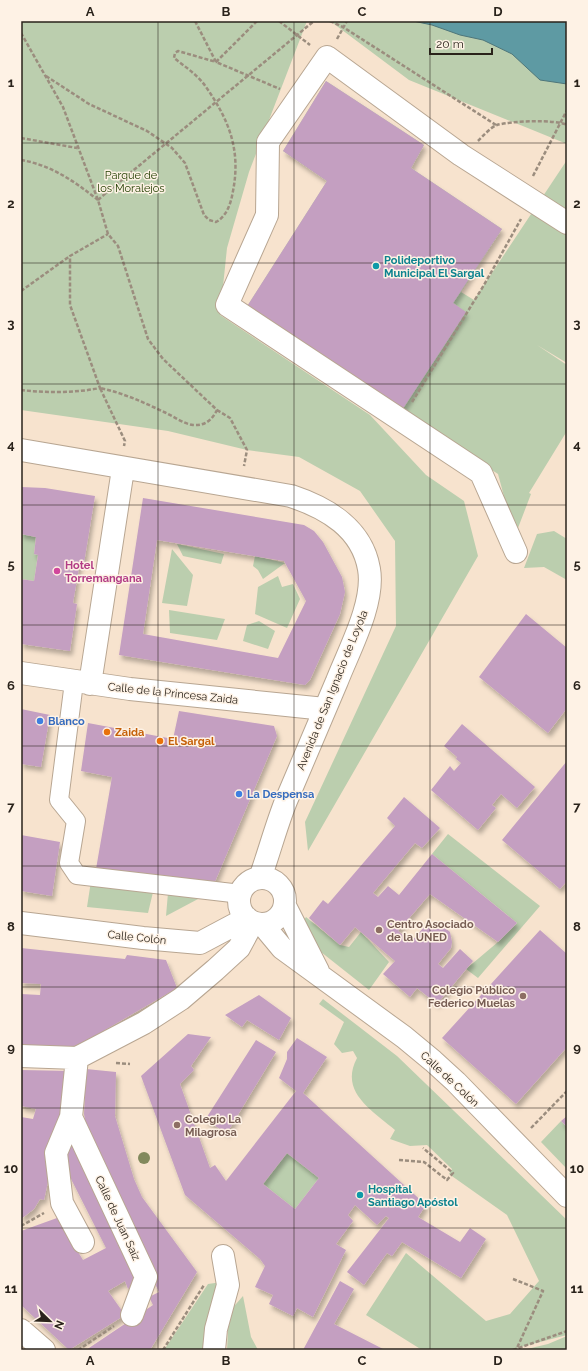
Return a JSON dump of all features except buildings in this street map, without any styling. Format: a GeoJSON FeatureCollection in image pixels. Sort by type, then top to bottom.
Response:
{"type":"FeatureCollection","features":[{"type":"Feature","properties":{"kind":"street"},"geometry":{"type":"LineString","coordinates":[[516,552],[481,473],[228,305],[267,216],[268,142],[327,57],[461,155],[567,223]]}},
{"type":"Feature","properties":{"kind":"street","name":"Avenida de San Ignacio de Loyola"},"geometry":{"type":"LineString","coordinates":[[21,450],[291,496],[324,509],[342,522],[354,535],[366,557],[369,570],[365,608],[286,803],[260,878]]}},
{"type":"Feature","properties":{"kind":"street"},"geometry":{"type":"LineString","coordinates":[[123,468],[59,800],[76,821],[69,863],[77,875],[241,894]]}},
{"type":"Feature","properties":{"kind":"street","name":"Calle de la Princesa Zaida"},"geometry":{"type":"LineString","coordinates":[[21,673],[82,683],[325,709]]}},
{"type":"Feature","properties":{"kind":"street"},"geometry":{"type":"LineString","coordinates":[[260,878],[266,878],[278,885],[285,896],[285,906],[274,921],[254,922],[240,907],[241,894],[248,883],[260,878]]}},
{"type":"Feature","properties":{"kind":"street","name":"Calle de Colón"},"geometry":{"type":"LineString","coordinates":[[285,906],[321,976]]}},
{"type":"Feature","properties":{"kind":"street"},"geometry":{"type":"LineString","coordinates":[[21,1056],[77,1058],[144,1023],[181,999],[239,948],[254,922]]}},
{"type":"Feature","properties":{"kind":"street","name":"Calle de Colón"},"geometry":{"type":"LineString","coordinates":[[254,922],[282,948],[404,1037],[433,1061],[567,1196]]}},
{"type":"Feature","properties":{"kind":"street","name":"Calle Colón"},"geometry":{"type":"LineString","coordinates":[[21,923],[143,938],[200,943],[254,922]]}},
{"type":"Feature","properties":{"kind":"street"},"geometry":{"type":"LineString","coordinates":[[77,1058],[71,1117],[56,1153],[62,1203],[83,1242]]}},
{"type":"Feature","properties":{"kind":"street","name":"Calle de Juan Saiz"},"geometry":{"type":"LineString","coordinates":[[71,1117],[146,1276],[132,1315]]}},
{"type":"Feature","properties":{"kind":"street"},"geometry":{"type":"LineString","coordinates":[[214,1350],[216,1328],[228,1286],[222,1256]]}},
{"type":"Feature","properties":{"kind":"street"},"geometry":{"type":"LineString","coordinates":[[21,1330],[44,1350]]}},
{"type":"Feature","properties":{"kind":"path"},"geometry":{"type":"LineString","coordinates":[[196,21],[216,62]]}},
{"type":"Feature","properties":{"kind":"path"},"geometry":{"type":"LineString","coordinates":[[216,62],[257,21]]}},
{"type":"Feature","properties":{"kind":"path"},"geometry":{"type":"LineString","coordinates":[[278,21],[327,57]]}},
{"type":"Feature","properties":{"kind":"path"},"geometry":{"type":"LineString","coordinates":[[98,200],[314,21]]}},
{"type":"Feature","properties":{"kind":"path"},"geometry":{"type":"LineString","coordinates":[[330,21],[343,27],[496,125],[560,122],[567,125]]}},
{"type":"Feature","properties":{"kind":"path"},"geometry":{"type":"LineString","coordinates":[[21,32],[62,107],[98,200],[108,234],[118,246],[148,339],[162,359],[217,410],[230,418],[247,450],[245,463],[237,486]]}},
{"type":"Feature","properties":{"kind":"path"},"geometry":{"type":"LineString","coordinates":[[46,76],[89,104],[147,131],[172,148],[185,163],[204,215],[209,220],[216,222],[222,219],[228,210],[235,181],[236,165],[231,133],[205,86],[174,58],[175,53],[178,51],[216,62],[299,97]]}},
{"type":"Feature","properties":{"kind":"path"},"geometry":{"type":"LineString","coordinates":[[401,420],[484,285],[528,199],[560,122],[567,110]]}},
{"type":"Feature","properties":{"kind":"path"},"geometry":{"type":"LineString","coordinates":[[461,155],[496,125]]}},
{"type":"Feature","properties":{"kind":"path"},"geometry":{"type":"LineString","coordinates":[[21,138],[78,148]]}},
{"type":"Feature","properties":{"kind":"path"},"geometry":{"type":"LineString","coordinates":[[21,160],[34,162],[73,180],[98,200]]}},
{"type":"Feature","properties":{"kind":"path"},"geometry":{"type":"LineString","coordinates":[[21,291],[70,256],[108,234]]}},
{"type":"Feature","properties":{"kind":"path"},"geometry":{"type":"LineString","coordinates":[[70,256],[70,305],[100,388],[125,441],[123,468]]}},
{"type":"Feature","properties":{"kind":"path"},"geometry":{"type":"LineString","coordinates":[[21,390],[36,392],[84,391],[100,388],[132,397],[191,425],[202,424],[213,419],[217,410]]}},
{"type":"Feature","properties":{"kind":"path"},"geometry":{"type":"LineString","coordinates":[[516,1143],[567,1091]]}},
{"type":"Feature","properties":{"kind":"path"},"geometry":{"type":"LineString","coordinates":[[399,1160],[424,1162],[447,1180],[453,1173],[423,1148]]}},
{"type":"Feature","properties":{"kind":"path"},"geometry":{"type":"LineString","coordinates":[[21,1226],[62,1203]]}},
{"type":"Feature","properties":{"kind":"path"},"geometry":{"type":"LineString","coordinates":[[513,1279],[543,1291],[517,1348]]}},
{"type":"Feature","properties":{"kind":"path"},"geometry":{"type":"LineString","coordinates":[[163,1350],[206,1283]]}},
{"type":"Feature","properties":{"kind":"path"},"geometry":{"type":"LineString","coordinates":[[78,1350],[132,1315]]}},
{"type":"Feature","properties":{"kind":"path"},"geometry":{"type":"LineString","coordinates":[[513,1350],[567,1332]]}},
{"type":"Feature","properties":{"kind":"green space","name":"Parque de los Moralejos"},"geometry":{"type":"Polygon","coordinates":[[[21,21],[307,21],[249,172],[227,248],[220,315],[370,415],[426,475],[464,501],[478,556],[308,851],[305,822],[396,626],[395,541],[360,491],[299,457],[247,450],[168,431],[21,410],[21,21]]]}},
{"type":"Feature","properties":{"kind":"green space"},"geometry":{"type":"Polygon","coordinates":[[[330,21],[567,21],[567,144],[409,80],[330,21]]]}},
{"type":"Feature","properties":{"kind":"green space"},"geometry":{"type":"Polygon","coordinates":[[[326,81],[424,145],[411,168],[502,229],[461,292],[474,300],[567,160],[567,363],[537,345],[567,365],[567,431],[529,493],[531,494],[518,528],[505,500],[498,474],[246,308],[327,181],[283,151],[326,81]]]}},
{"type":"Feature","properties":{"kind":"green space"},"geometry":{"type":"Polygon","coordinates":[[[554,531],[567,539],[567,580],[544,567],[524,568],[537,534],[554,531]]]}},
{"type":"Feature","properties":{"kind":"green space"},"geometry":{"type":"Polygon","coordinates":[[[21,534],[36,537],[34,554],[38,555],[34,581],[21,579],[21,534]]]}},
{"type":"Feature","properties":{"kind":"green space"},"geometry":{"type":"Polygon","coordinates":[[[177,544],[224,554],[221,564],[183,556],[177,544]]]}},
{"type":"Feature","properties":{"kind":"green space"},"geometry":{"type":"Polygon","coordinates":[[[172,549],[193,575],[187,606],[162,603],[172,549]]]}},
{"type":"Feature","properties":{"kind":"green space"},"geometry":{"type":"Polygon","coordinates":[[[255,556],[285,563],[263,579],[258,570],[253,566],[255,556]]]}},
{"type":"Feature","properties":{"kind":"green space"},"geometry":{"type":"Polygon","coordinates":[[[278,576],[282,587],[293,584],[300,599],[287,628],[255,614],[258,587],[278,576]]]}},
{"type":"Feature","properties":{"kind":"green space"},"geometry":{"type":"Polygon","coordinates":[[[169,610],[225,619],[217,640],[170,633],[169,610]]]}},
{"type":"Feature","properties":{"kind":"green space"},"geometry":{"type":"Polygon","coordinates":[[[259,621],[275,631],[268,649],[243,641],[247,625],[259,621]]]}},
{"type":"Feature","properties":{"kind":"green space"},"geometry":{"type":"Polygon","coordinates":[[[448,834],[540,906],[478,978],[466,969],[498,942],[517,923],[432,854],[448,834]]]}},
{"type":"Feature","properties":{"kind":"green space"},"geometry":{"type":"Polygon","coordinates":[[[91,881],[154,888],[148,913],[87,907],[91,881]]]}},
{"type":"Feature","properties":{"kind":"green space"},"geometry":{"type":"Polygon","coordinates":[[[168,893],[198,899],[166,916],[168,893]]]}},
{"type":"Feature","properties":{"kind":"green space"},"geometry":{"type":"Polygon","coordinates":[[[306,917],[340,945],[349,947],[361,932],[389,962],[369,990],[321,952],[301,924],[306,917]]]}},
{"type":"Feature","properties":{"kind":"green space"},"geometry":{"type":"Polygon","coordinates":[[[323,999],[397,1056],[567,1220],[567,1335],[509,1350],[422,1350],[366,1315],[406,1253],[486,1321],[510,1314],[539,1281],[507,1215],[449,1174],[452,1169],[427,1145],[410,1146],[390,1139],[395,1130],[368,1107],[355,1090],[352,1081],[353,1070],[357,1058],[353,1051],[342,1053],[334,1044],[344,1022],[319,1004],[323,999]]]}},
{"type":"Feature","properties":{"kind":"green space"},"geometry":{"type":"Polygon","coordinates":[[[561,1121],[567,1127],[567,1169],[541,1142],[561,1121]]]}},
{"type":"Feature","properties":{"kind":"green space"},"geometry":{"type":"Polygon","coordinates":[[[287,1153],[319,1178],[295,1209],[263,1184],[287,1153]]]}},
{"type":"Feature","properties":{"kind":"green space"},"geometry":{"type":"Polygon","coordinates":[[[222,1282],[207,1350],[164,1350],[208,1284],[222,1282]]]}},
{"type":"Feature","properties":{"kind":"green space"},"geometry":{"type":"Polygon","coordinates":[[[243,1296],[251,1337],[258,1350],[227,1350],[229,1312],[243,1296]]]}},
{"type":"Feature","properties":{"kind":"green space"},"geometry":{"type":"Polygon","coordinates":[[[567,1336],[567,1350],[523,1350],[548,1344],[567,1336]]]}},
{"type":"Feature","properties":{"kind":"water"},"geometry":{"type":"Polygon","coordinates":[[[413,21],[567,21],[567,84],[540,80],[512,54],[483,40],[413,21]]]}},
{"type":"Feature","properties":{"kind":"place","name":"Polideportivo Municipal El Sargal"},"geometry":{"type":"Point","coordinates":[376,266]}},
{"type":"Feature","properties":{"kind":"place","name":"Hotel Torremangana"},"geometry":{"type":"Point","coordinates":[57,571]}},
{"type":"Feature","properties":{"kind":"place","name":"Blanco"},"geometry":{"type":"Point","coordinates":[40,721]}},
{"type":"Feature","properties":{"kind":"place","name":"Zaida"},"geometry":{"type":"Point","coordinates":[107,732]}},
{"type":"Feature","properties":{"kind":"place","name":"El Sargal"},"geometry":{"type":"Point","coordinates":[160,741]}},
{"type":"Feature","properties":{"kind":"place","name":"La Despensa"},"geometry":{"type":"Point","coordinates":[239,794]}},
{"type":"Feature","properties":{"kind":"place","name":"Centro Asociado de la UNED"},"geometry":{"type":"Point","coordinates":[379,930]}},
{"type":"Feature","properties":{"kind":"place","name":"Colegio Público Federico Muelas"},"geometry":{"type":"Point","coordinates":[523,996]}},
{"type":"Feature","properties":{"kind":"place","name":"Colegio La Milagrosa"},"geometry":{"type":"Point","coordinates":[177,1125]}},
{"type":"Feature","properties":{"kind":"place","name":"Hospital Santiago Apóstol"},"geometry":{"type":"Point","coordinates":[360,1195]}}]}
